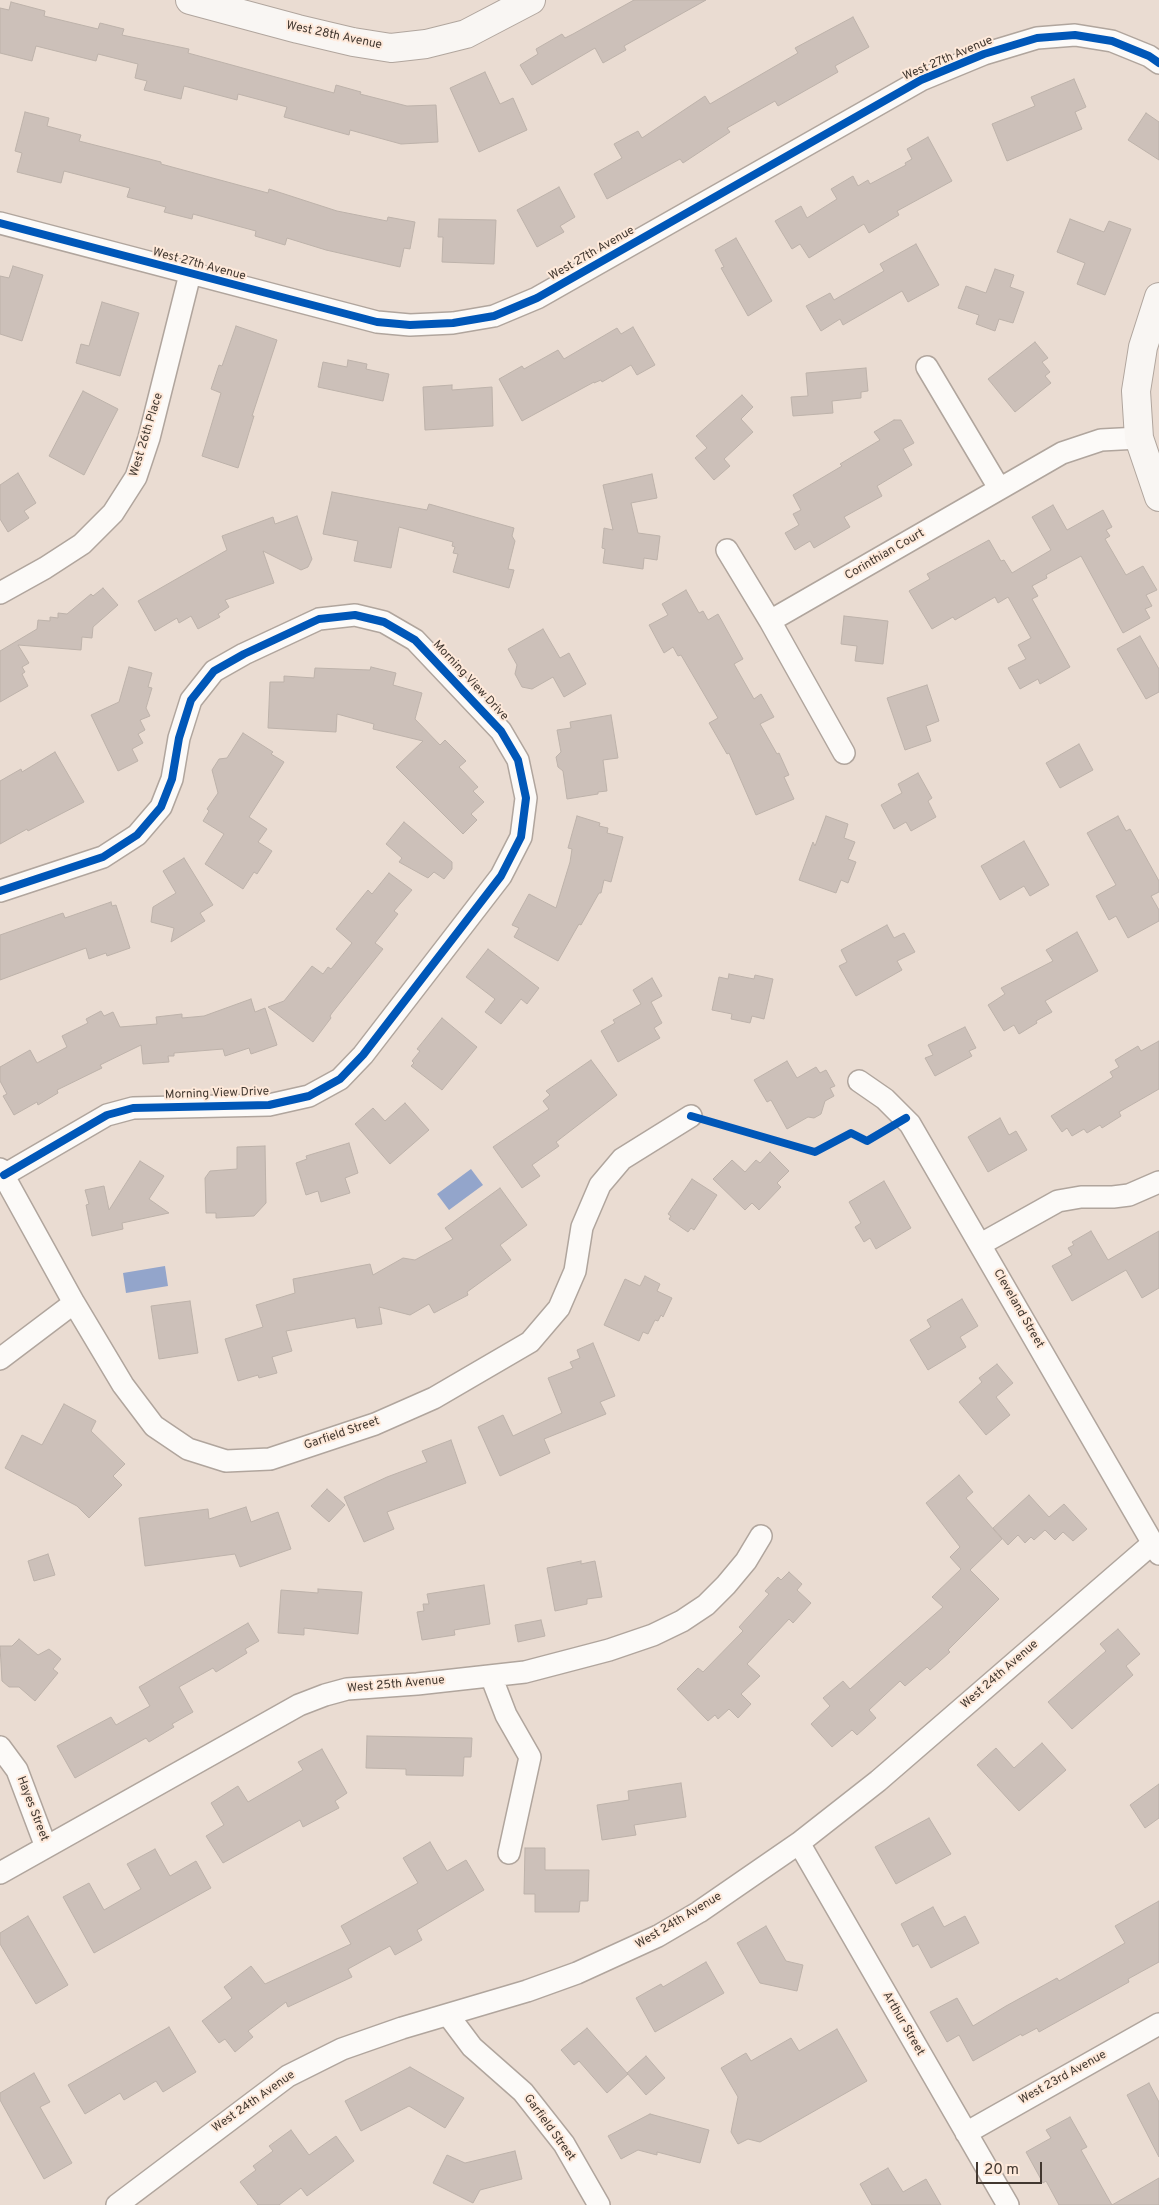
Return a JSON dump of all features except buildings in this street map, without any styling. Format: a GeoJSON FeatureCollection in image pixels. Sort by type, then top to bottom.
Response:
{"type":"FeatureCollection","features":[{"type":"Feature","properties":{"kind":"street","name":"West 28th Avenue"},"geometry":{"type":"LineString","coordinates":[[190,0],[298,29],[353,42],[391,48],[426,44],[466,34],[531,0]]}},
{"type":"Feature","properties":{"kind":"street","name":"West 27th Avenue"},"geometry":{"type":"LineString","coordinates":[[0,223],[377,322],[410,325],[452,323],[494,316],[537,298],[921,80],[984,54],[1037,38],[1075,35],[1112,41],[1149,56],[1159,63]]}},
{"type":"Feature","properties":{"kind":"street","name":"West 26th Place"},"geometry":{"type":"LineString","coordinates":[[0,593],[45,568],[82,544],[112,513],[136,477],[149,438],[190,274]]}},
{"type":"Feature","properties":{"kind":"street"},"geometry":{"type":"LineString","coordinates":[[1159,297],[1143,347],[1136,391],[1138,438],[1159,498]]}},
{"type":"Feature","properties":{"kind":"street"},"geometry":{"type":"LineString","coordinates":[[927,367],[999,488]]}},
{"type":"Feature","properties":{"kind":"street","name":"Corinthian Court"},"geometry":{"type":"LineString","coordinates":[[770,621],[1062,453],[1101,440],[1138,438]]}},
{"type":"Feature","properties":{"kind":"street"},"geometry":{"type":"LineString","coordinates":[[727,550],[770,621],[844,752]]}},
{"type":"Feature","properties":{"kind":"street","name":"Morning View Drive"},"geometry":{"type":"LineString","coordinates":[[0,891],[103,857],[137,836],[161,807],[172,779],[180,738],[191,700],[214,671],[244,654],[319,619],[355,615],[384,622],[415,640],[501,731],[518,760],[526,798],[521,837],[501,876],[363,1055],[340,1078],[309,1096],[268,1105],[133,1108],[108,1115],[2,1172]]}},
{"type":"Feature","properties":{"kind":"street","name":"Cleveland Street"},"geometry":{"type":"LineString","coordinates":[[858,1080],[885,1099],[910,1124],[1156,1548]]}},
{"type":"Feature","properties":{"kind":"street","name":"Garfield Street"},"geometry":{"type":"LineString","coordinates":[[2,1172],[74,1303],[123,1385],[154,1426],[188,1449],[226,1461],[270,1459],[375,1424],[434,1398],[530,1342],[559,1308],[575,1271],[582,1227],[600,1185],[622,1159],[692,1116]]}},
{"type":"Feature","properties":{"kind":"street"},"geometry":{"type":"LineString","coordinates":[[981,1244],[1058,1201],[1081,1197],[1113,1197],[1129,1194],[1159,1182]]}},
{"type":"Feature","properties":{"kind":"street"},"geometry":{"type":"LineString","coordinates":[[0,1359],[74,1303]]}},
{"type":"Feature","properties":{"kind":"street","name":"West 25th Avenue"},"geometry":{"type":"LineString","coordinates":[[0,1873],[299,1705],[325,1695],[346,1689],[525,1672],[609,1650],[653,1635],[682,1621],[706,1605],[746,1562],[762,1536]]}},
{"type":"Feature","properties":{"kind":"street","name":"West 24th Avenue"},"geometry":{"type":"LineString","coordinates":[[117,2205],[288,2076],[342,2049],[402,2028],[577,1973],[658,1936],[699,1912],[798,1843],[878,1781],[1156,1548]]}},
{"type":"Feature","properties":{"kind":"street"},"geometry":{"type":"LineString","coordinates":[[491,1676],[506,1715],[530,1757],[509,1853]]}},
{"type":"Feature","properties":{"kind":"street","name":"Hayes Street"},"geometry":{"type":"LineString","coordinates":[[0,1747],[17,1770],[46,1847]]}},
{"type":"Feature","properties":{"kind":"street","name":"Arthur Street"},"geometry":{"type":"LineString","coordinates":[[798,1843],[1008,2205]]}},
{"type":"Feature","properties":{"kind":"street","name":"Garfield Street"},"geometry":{"type":"LineString","coordinates":[[448,2015],[472,2048],[523,2092],[564,2144],[600,2205]]}},
{"type":"Feature","properties":{"kind":"street","name":"West 23rd Avenue"},"geometry":{"type":"LineString","coordinates":[[966,2133],[1159,2024]]}},
{"type":"Feature","properties":{"kind":"water"},"geometry":{"type":"Polygon","coordinates":[[[471,1169],[483,1185],[449,1210],[437,1194],[471,1169]]]}},
{"type":"Feature","properties":{"kind":"water"},"geometry":{"type":"Polygon","coordinates":[[[165,1266],[168,1286],[126,1293],[123,1273],[165,1266]]]}},
{"type":"Feature","properties":{"kind":"cycle path"},"geometry":{"type":"LineString","coordinates":[[0,223],[377,322],[410,325],[453,323],[494,316],[537,298],[921,80],[984,54],[1037,38],[1075,35],[1112,41],[1149,56],[1159,63]]}},
{"type":"Feature","properties":{"kind":"cycle path"},"geometry":{"type":"LineString","coordinates":[[0,891],[103,857],[137,835],[161,807],[172,779],[179,738],[191,700],[214,671],[244,654],[319,619],[355,615],[384,622],[415,640],[501,731],[518,760],[526,798],[521,837],[501,876],[363,1055],[340,1079],[309,1096],[269,1105],[133,1108],[107,1115],[4,1175]]}},
{"type":"Feature","properties":{"kind":"cycle path"},"geometry":{"type":"LineString","coordinates":[[691,1116],[815,1152],[851,1133],[867,1141],[906,1118]]}}]}
